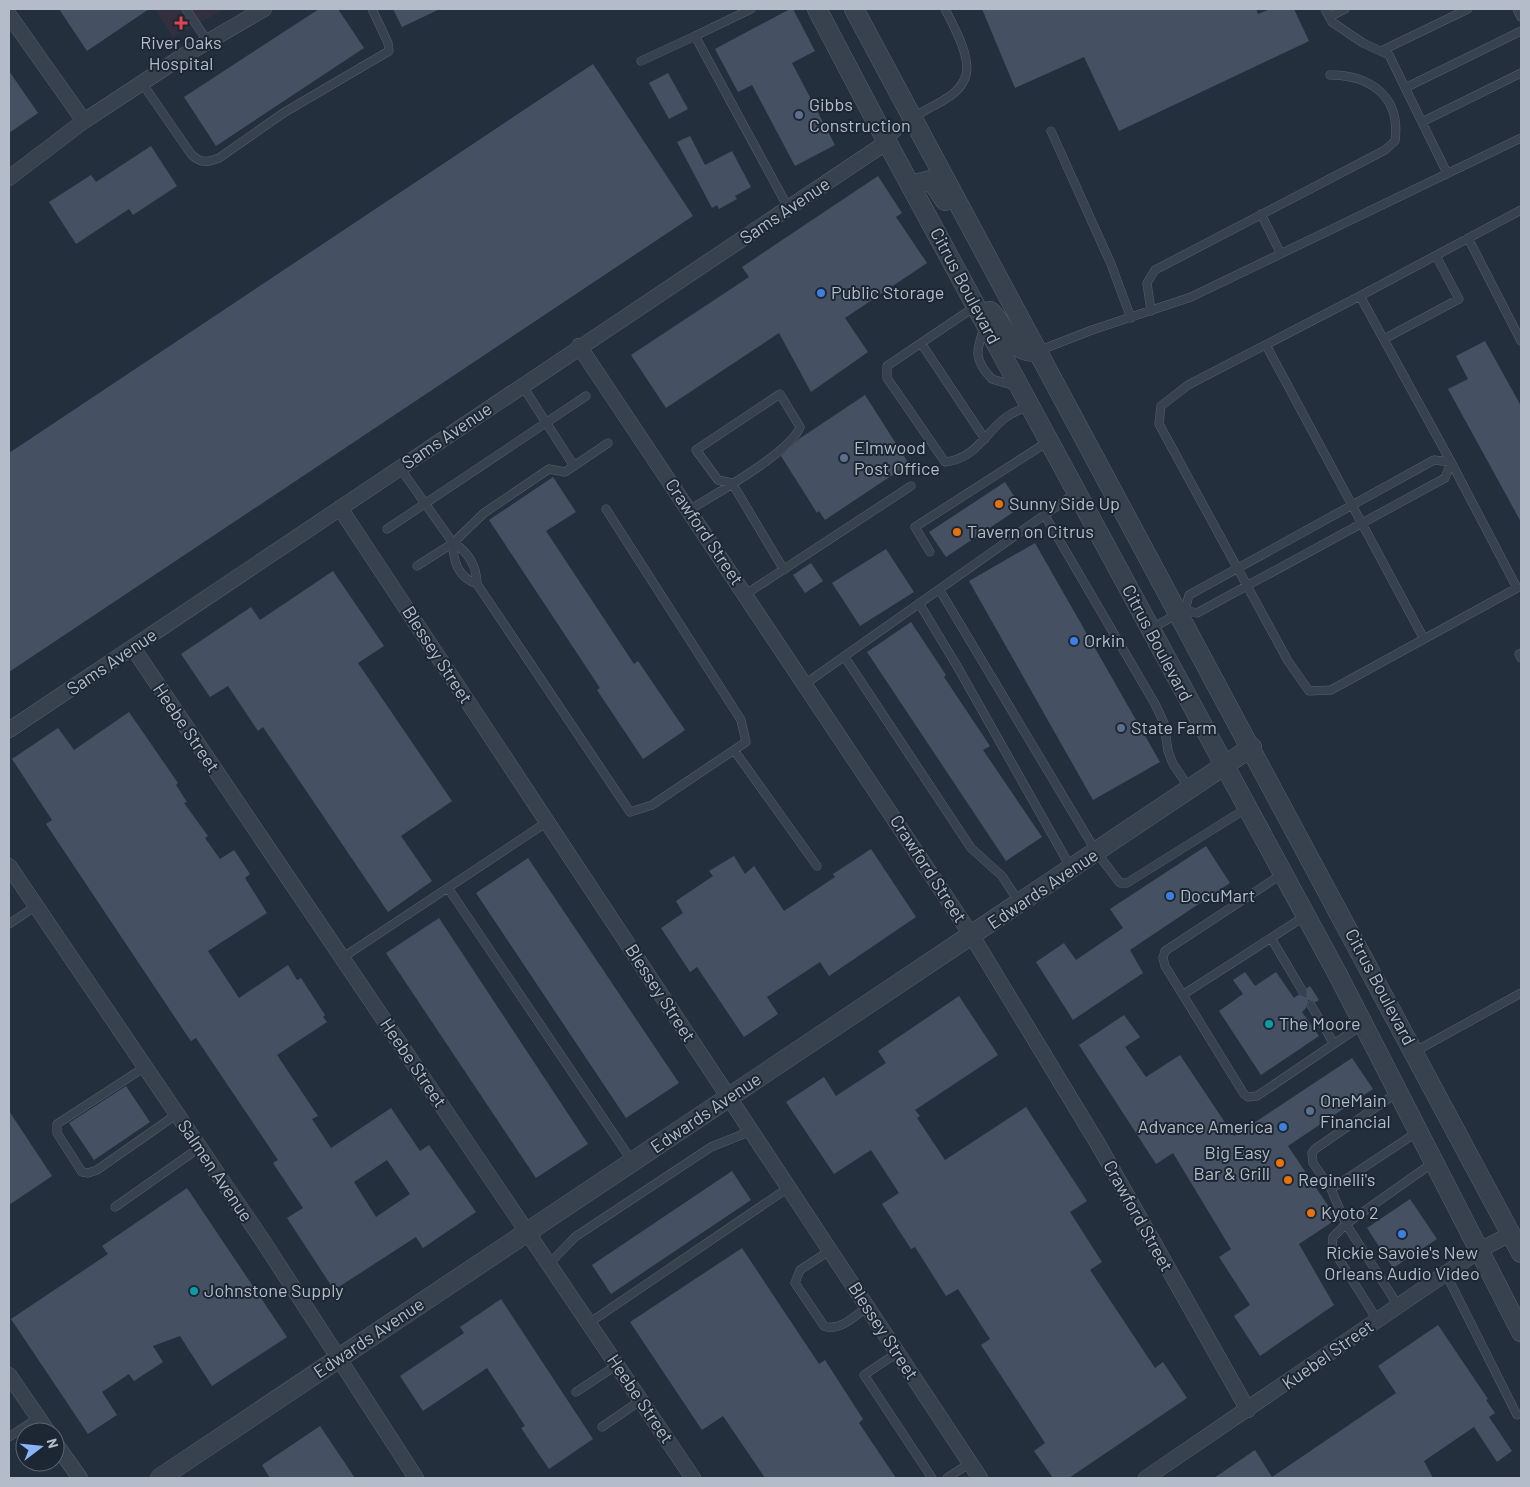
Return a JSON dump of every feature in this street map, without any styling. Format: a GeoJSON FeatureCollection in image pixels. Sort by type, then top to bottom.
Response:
{"type":"FeatureCollection","features":[{"type":"Feature","properties":{"kind":"street"},"geometry":{"type":"LineString","coordinates":[[9,178],[84,121],[142,83],[264,9]]}},
{"type":"Feature","properties":{"kind":"street","name":"Citrus Boulevard"},"geometry":{"type":"LineString","coordinates":[[817,9],[1363,1024],[1521,1332]]}},
{"type":"Feature","properties":{"kind":"street","name":"Citrus Boulevard"},"geometry":{"type":"LineString","coordinates":[[854,9],[1036,352],[1182,612],[1414,1052],[1516,1230],[1521,1253]]}},
{"type":"Feature","properties":{"kind":"street"},"geometry":{"type":"LineString","coordinates":[[9,15],[84,121]]}},
{"type":"Feature","properties":{"kind":"street","name":"Sams Avenue"},"geometry":{"type":"LineString","coordinates":[[9,730],[579,346],[789,209],[887,142]]}},
{"type":"Feature","properties":{"kind":"street"},"geometry":{"type":"LineString","coordinates":[[910,185],[925,180],[935,182],[976,257],[993,271]]}},
{"type":"Feature","properties":{"kind":"street"},"geometry":{"type":"LineString","coordinates":[[976,306],[987,308],[993,313],[1008,338],[1024,351],[1036,352]]}},
{"type":"Feature","properties":{"kind":"street","name":"Crawford Street"},"geometry":{"type":"LineString","coordinates":[[579,346],[746,594],[972,936],[1098,1144],[1248,1410]]}},
{"type":"Feature","properties":{"kind":"street","name":"Blessey Street"},"geometry":{"type":"LineString","coordinates":[[340,508],[980,1478]]}},
{"type":"Feature","properties":{"kind":"street","name":"Heebe Street"},"geometry":{"type":"LineString","coordinates":[[133,648],[693,1478]]}},
{"type":"Feature","properties":{"kind":"street","name":"Edwards Avenue"},"geometry":{"type":"LineString","coordinates":[[160,1478],[527,1231],[1021,904],[1252,747]]}},
{"type":"Feature","properties":{"kind":"street","name":"Salmen Avenue"},"geometry":{"type":"LineString","coordinates":[[9,866],[200,1148],[416,1478]]}},
{"type":"Feature","properties":{"kind":"street","name":"Kuebel Street"},"geometry":{"type":"LineString","coordinates":[[1150,1477],[1480,1250],[1516,1230]]}},
{"type":"Feature","properties":{"kind":"street"},"geometry":{"type":"LineString","coordinates":[[9,1375],[41,1422]]}},
{"type":"Feature","properties":{"kind":"street"},"geometry":{"type":"LineString","coordinates":[[65,1457],[80,1478]]}},
{"type":"Feature","properties":{"kind":"lane"},"geometry":{"type":"LineString","coordinates":[[186,9],[208,42]]}},
{"type":"Feature","properties":{"kind":"lane"},"geometry":{"type":"LineString","coordinates":[[142,83],[192,154],[202,162],[210,162],[219,158],[285,112],[389,51],[388,43],[372,9]]}},
{"type":"Feature","properties":{"kind":"lane"},"geometry":{"type":"LineString","coordinates":[[641,61],[751,9]]}},
{"type":"Feature","properties":{"kind":"lane"},"geometry":{"type":"LineString","coordinates":[[887,142],[912,118],[943,101],[959,87],[967,74],[964,49],[945,9]]}},
{"type":"Feature","properties":{"kind":"lane"},"geometry":{"type":"LineString","coordinates":[[1345,9],[1327,13],[1332,22],[1363,43],[1389,55],[1447,173]]}},
{"type":"Feature","properties":{"kind":"lane"},"geometry":{"type":"LineString","coordinates":[[1381,51],[1468,9]]}},
{"type":"Feature","properties":{"kind":"lane"},"geometry":{"type":"LineString","coordinates":[[1517,9],[1521,17]]}},
{"type":"Feature","properties":{"kind":"lane"},"geometry":{"type":"LineString","coordinates":[[1405,88],[1521,31]]}},
{"type":"Feature","properties":{"kind":"lane"},"geometry":{"type":"LineString","coordinates":[[695,36],[789,209]]}},
{"type":"Feature","properties":{"kind":"lane"},"geometry":{"type":"LineString","coordinates":[[1422,122],[1521,73]]}},
{"type":"Feature","properties":{"kind":"lane"},"geometry":{"type":"LineString","coordinates":[[1151,311],[1147,283],[1155,270],[1385,150],[1395,141],[1397,127],[1391,107],[1384,96],[1369,82],[1350,75],[1330,75]]}},
{"type":"Feature","properties":{"kind":"lane"},"geometry":{"type":"LineString","coordinates":[[1051,131],[1111,264],[1131,318]]}},
{"type":"Feature","properties":{"kind":"lane"},"geometry":{"type":"LineString","coordinates":[[1036,352],[1092,330],[1191,297],[1521,138]]}},
{"type":"Feature","properties":{"kind":"lane"},"geometry":{"type":"LineString","coordinates":[[1360,296],[1451,462],[1517,588],[1331,690],[1310,691],[1288,661],[1159,424],[1162,406],[1188,385],[1521,210]]}},
{"type":"Feature","properties":{"kind":"lane"},"geometry":{"type":"LineString","coordinates":[[1262,214],[1281,254]]}},
{"type":"Feature","properties":{"kind":"lane"},"geometry":{"type":"LineString","coordinates":[[1468,238],[1521,341]]}},
{"type":"Feature","properties":{"kind":"lane"},"geometry":{"type":"LineString","coordinates":[[1384,339],[1459,299],[1436,256]]}},
{"type":"Feature","properties":{"kind":"lane"},"geometry":{"type":"LineString","coordinates":[[976,306],[887,366],[887,378],[945,462],[961,460],[980,446],[1008,414],[1031,407]]}},
{"type":"Feature","properties":{"kind":"lane"},"geometry":{"type":"LineString","coordinates":[[921,343],[985,439]]}},
{"type":"Feature","properties":{"kind":"lane"},"geometry":{"type":"LineString","coordinates":[[1266,345],[1424,639]]}},
{"type":"Feature","properties":{"kind":"lane"},"geometry":{"type":"LineString","coordinates":[[522,385],[574,466]]}},
{"type":"Feature","properties":{"kind":"lane"},"geometry":{"type":"LineString","coordinates":[[689,510],[732,483],[760,465],[797,436],[800,426],[780,394],[696,450],[718,480],[732,483],[784,570]]}},
{"type":"Feature","properties":{"kind":"lane"},"geometry":{"type":"LineString","coordinates":[[387,529],[586,396]]}},
{"type":"Feature","properties":{"kind":"lane"},"geometry":{"type":"LineString","coordinates":[[930,552],[915,527],[1049,441]]}},
{"type":"Feature","properties":{"kind":"lane"},"geometry":{"type":"LineString","coordinates":[[417,566],[453,543],[484,513],[549,469],[565,472],[608,443]]}},
{"type":"Feature","properties":{"kind":"lane"},"geometry":{"type":"LineString","coordinates":[[1182,612],[1189,595],[1238,567],[1434,460],[1451,462]]}},
{"type":"Feature","properties":{"kind":"lane"},"geometry":{"type":"LineString","coordinates":[[1150,629],[1182,612],[1197,613],[1445,478],[1451,462]]}},
{"type":"Feature","properties":{"kind":"lane"},"geometry":{"type":"LineString","coordinates":[[400,468],[453,543],[461,547],[472,561],[477,571],[478,584],[630,812],[652,805],[746,742],[741,720],[606,509]]}},
{"type":"Feature","properties":{"kind":"lane"},"geometry":{"type":"LineString","coordinates":[[746,594],[910,486]]}},
{"type":"Feature","properties":{"kind":"lane"},"geometry":{"type":"LineString","coordinates":[[805,684],[1076,492]]}},
{"type":"Feature","properties":{"kind":"lane"},"geometry":{"type":"LineString","coordinates":[[1044,514],[1155,704],[1164,722],[1168,751],[1173,764],[1190,789]]}},
{"type":"Feature","properties":{"kind":"lane"},"geometry":{"type":"LineString","coordinates":[[453,543],[453,558],[466,580],[478,584]]}},
{"type":"Feature","properties":{"kind":"lane"},"geometry":{"type":"LineString","coordinates":[[938,589],[1097,853],[1120,883],[1127,883],[1247,808]]}},
{"type":"Feature","properties":{"kind":"lane"},"geometry":{"type":"LineString","coordinates":[[919,603],[957,666],[1072,869]]}},
{"type":"Feature","properties":{"kind":"lane"},"geometry":{"type":"LineString","coordinates":[[1521,653],[1519,654],[1521,658]]}},
{"type":"Feature","properties":{"kind":"lane"},"geometry":{"type":"LineString","coordinates":[[844,656],[971,848],[1002,876],[1021,904]]}},
{"type":"Feature","properties":{"kind":"lane"},"geometry":{"type":"LineString","coordinates":[[734,750],[817,866]]}},
{"type":"Feature","properties":{"kind":"lane"},"geometry":{"type":"LineString","coordinates":[[342,958],[547,822]]}},
{"type":"Feature","properties":{"kind":"lane"},"geometry":{"type":"LineString","coordinates":[[1282,874],[1165,951],[1163,958],[1165,966],[1244,1094],[1248,1097],[1257,1096],[1363,1024]]}},
{"type":"Feature","properties":{"kind":"lane"},"geometry":{"type":"LineString","coordinates":[[448,888],[632,1162]]}},
{"type":"Feature","properties":{"kind":"lane"},"geometry":{"type":"LineString","coordinates":[[9,924],[36,906]]}},
{"type":"Feature","properties":{"kind":"lane"},"geometry":{"type":"LineString","coordinates":[[1184,994],[1305,916]]}},
{"type":"Feature","properties":{"kind":"lane"},"geometry":{"type":"LineString","coordinates":[[1270,938],[1303,992]]}},
{"type":"Feature","properties":{"kind":"lane"},"geometry":{"type":"LineString","coordinates":[[1414,1052],[1521,993]]}},
{"type":"Feature","properties":{"kind":"lane"},"geometry":{"type":"LineString","coordinates":[[1311,1005],[1334,1044]]}},
{"type":"Feature","properties":{"kind":"lane"},"geometry":{"type":"LineString","coordinates":[[145,1066],[57,1124],[57,1134],[82,1172],[88,1173],[97,1170],[177,1114]]}},
{"type":"Feature","properties":{"kind":"lane"},"geometry":{"type":"LineString","coordinates":[[1398,1092],[1312,1153],[1313,1164],[1331,1189],[1346,1224],[1399,1307]]}},
{"type":"Feature","properties":{"kind":"lane"},"geometry":{"type":"LineString","coordinates":[[549,1264],[576,1238],[703,1152],[751,1131]]}},
{"type":"Feature","properties":{"kind":"lane"},"geometry":{"type":"LineString","coordinates":[[1331,1189],[1419,1132]]}},
{"type":"Feature","properties":{"kind":"lane"},"geometry":{"type":"LineString","coordinates":[[115,1208],[200,1148]]}},
{"type":"Feature","properties":{"kind":"lane"},"geometry":{"type":"LineString","coordinates":[[1378,1321],[1332,1248],[1333,1237],[1346,1224],[1435,1162]]}},
{"type":"Feature","properties":{"kind":"lane"},"geometry":{"type":"LineString","coordinates":[[589,1323],[788,1188]]}},
{"type":"Feature","properties":{"kind":"lane"},"geometry":{"type":"LineString","coordinates":[[829,1250],[800,1270],[795,1283],[824,1326],[831,1329],[837,1328],[867,1307]]}},
{"type":"Feature","properties":{"kind":"lane"},"geometry":{"type":"LineString","coordinates":[[1446,1274],[1519,1414],[1521,1423]]}},
{"type":"Feature","properties":{"kind":"lane"},"geometry":{"type":"LineString","coordinates":[[897,1352],[864,1375],[932,1478]]}},
{"type":"Feature","properties":{"kind":"lane"},"geometry":{"type":"LineString","coordinates":[[576,1392],[617,1365]]}},
{"type":"Feature","properties":{"kind":"lane"},"geometry":{"type":"LineString","coordinates":[[602,1428],[641,1400]]}},
{"type":"Feature","properties":{"kind":"lane"},"geometry":{"type":"LineString","coordinates":[[9,1436],[38,1418]]}},
{"type":"Feature","properties":{"kind":"lane"},"geometry":{"type":"LineString","coordinates":[[947,1478],[970,1463]]}},
{"type":"Feature","properties":{"kind":"shaded area","name":"River Oaks Hospital"},"geometry":{"type":"Polygon","coordinates":[[[155,9],[225,9],[173,37],[155,9]]]}},
{"type":"Feature","properties":{"kind":"building"},"geometry":{"type":"Polygon","coordinates":[[[59,9],[149,9],[87,51],[59,9]]]}},
{"type":"Feature","properties":{"kind":"building"},"geometry":{"type":"Polygon","coordinates":[[[319,9],[338,9],[364,48],[216,146],[184,97],[319,9]]]}},
{"type":"Feature","properties":{"kind":"building"},"geometry":{"type":"Polygon","coordinates":[[[393,9],[440,9],[402,27],[393,9]]]}},
{"type":"Feature","properties":{"kind":"building"},"geometry":{"type":"Polygon","coordinates":[[[793,9],[815,51],[792,63],[835,145],[795,166],[752,85],[738,92],[715,49],[793,9]]]}},
{"type":"Feature","properties":{"kind":"building"},"geometry":{"type":"Polygon","coordinates":[[[982,9],[1256,9],[1258,14],[1270,9],[1294,9],[1309,41],[1119,131],[1084,57],[1015,88],[982,9]]]}},
{"type":"Feature","properties":{"kind":"building"},"geometry":{"type":"Polygon","coordinates":[[[593,64],[693,216],[9,672],[9,453],[593,64]]]}},
{"type":"Feature","properties":{"kind":"building"},"geometry":{"type":"Polygon","coordinates":[[[9,71],[38,113],[9,133],[9,71]]]}},
{"type":"Feature","properties":{"kind":"building"},"geometry":{"type":"Polygon","coordinates":[[[668,73],[688,109],[669,119],[649,83],[668,73]]]}},
{"type":"Feature","properties":{"kind":"building"},"geometry":{"type":"Polygon","coordinates":[[[690,136],[705,165],[732,151],[751,187],[735,196],[737,199],[719,209],[717,205],[712,208],[677,142],[690,136]]]}},
{"type":"Feature","properties":{"kind":"building"},"geometry":{"type":"Polygon","coordinates":[[[151,146],[177,186],[133,215],[129,209],[76,244],[49,202],[91,175],[96,182],[151,146]]]}},
{"type":"Feature","properties":{"kind":"building","name":"Public Storage"},"geometry":{"type":"Polygon","coordinates":[[[878,176],[902,213],[896,217],[927,263],[845,318],[868,352],[811,392],[779,333],[666,408],[631,355],[749,277],[742,267],[878,176]]]}},
{"type":"Feature","properties":{"kind":"building"},"geometry":{"type":"Polygon","coordinates":[[[1485,341],[1521,406],[1521,522],[1448,389],[1468,379],[1456,356],[1485,341]]]}},
{"type":"Feature","properties":{"kind":"building","name":"Elmwood Post Office"},"geometry":{"type":"Polygon","coordinates":[[[865,395],[909,464],[825,520],[819,511],[817,513],[781,456],[799,439],[865,395]]]}},
{"type":"Feature","properties":{"kind":"building"},"geometry":{"type":"Polygon","coordinates":[[[553,477],[576,512],[546,531],[634,664],[638,661],[685,730],[643,759],[597,690],[600,688],[489,520],[553,477]]]}},
{"type":"Feature","properties":{"kind":"building"},"geometry":{"type":"Polygon","coordinates":[[[1005,482],[1021,507],[946,557],[929,532],[1005,482]]]}},
{"type":"Feature","properties":{"kind":"building"},"geometry":{"type":"Polygon","coordinates":[[[1035,543],[1160,762],[1093,800],[969,581],[1035,543]]]}},
{"type":"Feature","properties":{"kind":"building"},"geometry":{"type":"Polygon","coordinates":[[[886,549],[914,592],[860,626],[832,583],[886,549]]]}},
{"type":"Feature","properties":{"kind":"building"},"geometry":{"type":"Polygon","coordinates":[[[811,563],[823,581],[805,593],[793,575],[811,563]]]}},
{"type":"Feature","properties":{"kind":"building"},"geometry":{"type":"Polygon","coordinates":[[[333,571],[384,646],[358,663],[452,801],[401,836],[432,881],[388,912],[263,727],[258,731],[228,686],[210,697],[181,654],[251,607],[260,620],[333,571]]]}},
{"type":"Feature","properties":{"kind":"building"},"geometry":{"type":"Polygon","coordinates":[[[911,622],[946,675],[944,677],[990,746],[983,750],[1042,837],[1006,861],[867,652],[911,622]]]}},
{"type":"Feature","properties":{"kind":"building"},"geometry":{"type":"Polygon","coordinates":[[[129,712],[178,783],[176,785],[187,802],[184,803],[208,836],[205,838],[220,859],[234,850],[250,874],[245,878],[267,913],[208,951],[239,998],[288,965],[297,980],[301,978],[325,1015],[323,1017],[327,1022],[277,1055],[318,1116],[312,1119],[331,1148],[391,1108],[420,1151],[429,1145],[476,1212],[423,1248],[416,1237],[334,1290],[287,1218],[303,1208],[273,1163],[278,1160],[196,1038],[191,1041],[188,1037],[46,824],[52,820],[12,759],[58,728],[74,750],[129,712]],[[387,1160],[354,1182],[376,1217],[410,1194],[387,1160]]]}},
{"type":"Feature","properties":{"kind":"building"},"geometry":{"type":"Polygon","coordinates":[[[1206,846],[1230,883],[1130,950],[1143,973],[1073,1020],[1036,962],[1064,943],[1076,960],[1123,928],[1110,909],[1206,846]]]}},
{"type":"Feature","properties":{"kind":"building"},"geometry":{"type":"Polygon","coordinates":[[[871,849],[916,917],[829,976],[820,962],[767,997],[778,1014],[744,1037],[697,967],[690,972],[661,928],[683,913],[676,901],[713,876],[709,871],[734,856],[745,874],[754,866],[784,911],[835,877],[833,874],[871,849]]]}},
{"type":"Feature","properties":{"kind":"building"},"geometry":{"type":"Polygon","coordinates":[[[528,858],[679,1083],[626,1118],[476,893],[528,858]]]}},
{"type":"Feature","properties":{"kind":"building"},"geometry":{"type":"Polygon","coordinates":[[[439,918],[588,1144],[536,1178],[386,953],[439,918]]]}},
{"type":"Feature","properties":{"kind":"building","name":"The Moore"},"geometry":{"type":"Polygon","coordinates":[[[1245,972],[1255,986],[1276,972],[1294,998],[1298,995],[1306,997],[1307,988],[1310,986],[1319,1000],[1316,1002],[1308,1000],[1306,1008],[1302,1012],[1319,1036],[1261,1075],[1219,1011],[1243,994],[1233,980],[1245,972]]]}},
{"type":"Feature","properties":{"kind":"building"},"geometry":{"type":"Polygon","coordinates":[[[959,996],[998,1055],[915,1110],[920,1116],[917,1118],[945,1160],[1026,1107],[1087,1201],[1070,1212],[1102,1262],[1090,1270],[1155,1368],[1163,1362],[1187,1398],[1069,1478],[1053,1478],[1034,1451],[1045,1443],[981,1345],[990,1339],[958,1289],[946,1296],[915,1247],[911,1249],[882,1204],[899,1193],[871,1150],[834,1174],[786,1102],[824,1077],[836,1096],[886,1063],[878,1051],[959,996]]]}},
{"type":"Feature","properties":{"kind":"building"},"geometry":{"type":"Polygon","coordinates":[[[1124,1015],[1140,1037],[1125,1047],[1146,1077],[1180,1055],[1234,1136],[1352,1058],[1373,1089],[1288,1146],[1337,1219],[1299,1244],[1334,1305],[1260,1356],[1234,1316],[1250,1305],[1219,1257],[1231,1249],[1173,1153],[1156,1164],[1079,1045],[1124,1015]]]}},
{"type":"Feature","properties":{"kind":"building"},"geometry":{"type":"Polygon","coordinates":[[[126,1086],[150,1122],[94,1160],[69,1123],[126,1086]]]}},
{"type":"Feature","properties":{"kind":"building"},"geometry":{"type":"Polygon","coordinates":[[[9,1111],[52,1176],[9,1205],[9,1111]]]}},
{"type":"Feature","properties":{"kind":"building"},"geometry":{"type":"Polygon","coordinates":[[[732,1171],[751,1200],[611,1294],[592,1265],[732,1171]]]}},
{"type":"Feature","properties":{"kind":"building"},"geometry":{"type":"Polygon","coordinates":[[[187,1188],[287,1337],[212,1386],[180,1336],[153,1346],[163,1362],[134,1381],[129,1374],[102,1392],[117,1415],[88,1434],[11,1319],[108,1254],[102,1246],[187,1188]]]}},
{"type":"Feature","properties":{"kind":"building","name":"Rickie Savoie's New Orleans Audio Video"},"geometry":{"type":"Polygon","coordinates":[[[1410,1199],[1437,1239],[1393,1268],[1367,1228],[1410,1199]]]}},
{"type":"Feature","properties":{"kind":"building"},"geometry":{"type":"Polygon","coordinates":[[[742,1248],[819,1364],[825,1360],[863,1419],[859,1423],[896,1478],[765,1478],[723,1416],[702,1430],[630,1322],[742,1248]]]}},
{"type":"Feature","properties":{"kind":"building"},"geometry":{"type":"Polygon","coordinates":[[[501,1299],[593,1439],[549,1469],[521,1428],[525,1426],[487,1368],[423,1411],[400,1376],[464,1333],[460,1327],[501,1299]]]}},
{"type":"Feature","properties":{"kind":"building"},"geometry":{"type":"Polygon","coordinates":[[[1438,1325],[1488,1399],[1486,1400],[1495,1413],[1489,1417],[1512,1451],[1497,1462],[1474,1427],[1424,1461],[1433,1478],[1214,1478],[1255,1450],[1272,1477],[1396,1393],[1378,1366],[1438,1325]]]}},
{"type":"Feature","properties":{"kind":"building"},"geometry":{"type":"Polygon","coordinates":[[[320,1426],[355,1478],[270,1478],[262,1465],[320,1426]]]}},
{"type":"Feature","properties":{"kind":"place","name":"River Oaks Hospital"},"geometry":{"type":"Point","coordinates":[181,23]}},
{"type":"Feature","properties":{"kind":"place","name":"Gibbs Construction"},"geometry":{"type":"Point","coordinates":[799,115]}},
{"type":"Feature","properties":{"kind":"place","name":"Public Storage"},"geometry":{"type":"Point","coordinates":[821,293]}},
{"type":"Feature","properties":{"kind":"place","name":"Elmwood Post Office"},"geometry":{"type":"Point","coordinates":[844,458]}},
{"type":"Feature","properties":{"kind":"place","name":"Sunny Side Up"},"geometry":{"type":"Point","coordinates":[999,504]}},
{"type":"Feature","properties":{"kind":"place","name":"Tavern on Citrus"},"geometry":{"type":"Point","coordinates":[957,532]}},
{"type":"Feature","properties":{"kind":"place","name":"Orkin"},"geometry":{"type":"Point","coordinates":[1074,641]}},
{"type":"Feature","properties":{"kind":"place","name":"State Farm"},"geometry":{"type":"Point","coordinates":[1121,728]}},
{"type":"Feature","properties":{"kind":"place","name":"DocuMart"},"geometry":{"type":"Point","coordinates":[1170,896]}},
{"type":"Feature","properties":{"kind":"place","name":"The Moore"},"geometry":{"type":"Point","coordinates":[1269,1024]}},
{"type":"Feature","properties":{"kind":"place","name":"OneMain Financial"},"geometry":{"type":"Point","coordinates":[1310,1111]}},
{"type":"Feature","properties":{"kind":"place","name":"Advance America"},"geometry":{"type":"Point","coordinates":[1283,1127]}},
{"type":"Feature","properties":{"kind":"place","name":"Big Easy Bar & Grill"},"geometry":{"type":"Point","coordinates":[1280,1163]}},
{"type":"Feature","properties":{"kind":"place","name":"Reginelli's"},"geometry":{"type":"Point","coordinates":[1288,1180]}},
{"type":"Feature","properties":{"kind":"place","name":"Kyoto 2"},"geometry":{"type":"Point","coordinates":[1311,1213]}},
{"type":"Feature","properties":{"kind":"place","name":"Rickie Savoie's New Orleans Audio Video"},"geometry":{"type":"Point","coordinates":[1402,1234]}},
{"type":"Feature","properties":{"kind":"place","name":"Johnstone Supply"},"geometry":{"type":"Point","coordinates":[194,1291]}}]}
